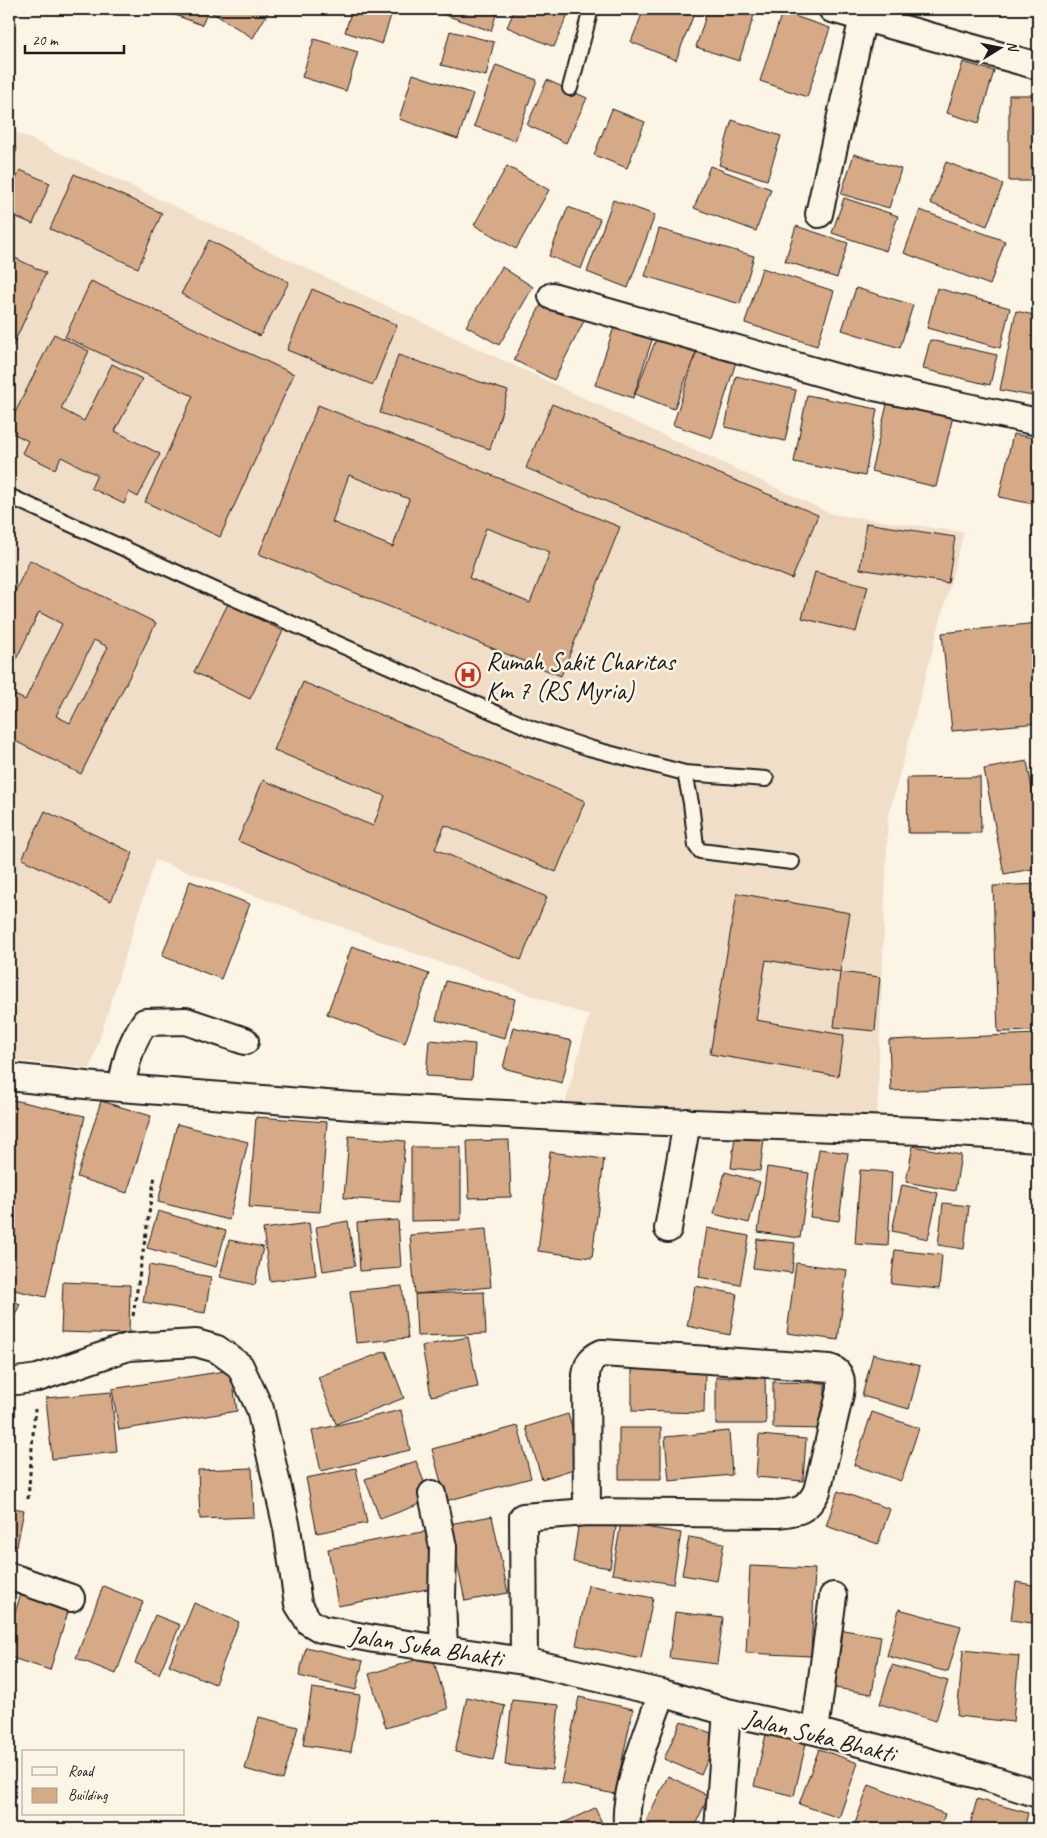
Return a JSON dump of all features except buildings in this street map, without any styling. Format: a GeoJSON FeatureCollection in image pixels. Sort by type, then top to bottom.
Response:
{"type":"FeatureCollection","features":[{"type":"Feature","properties":{"kind":"street"},"geometry":{"type":"LineString","coordinates":[[832,9],[1038,66]]}},
{"type":"Feature","properties":{"kind":"street"},"geometry":{"type":"LineString","coordinates":[[819,214],[863,17]]}},
{"type":"Feature","properties":{"kind":"street"},"geometry":{"type":"LineString","coordinates":[[552,296],[856,383],[1038,422]]}},
{"type":"Feature","properties":{"kind":"street"},"geometry":{"type":"LineString","coordinates":[[121,1088],[134,1037],[145,1022],[186,1021],[245,1041]]}},
{"type":"Feature","properties":{"kind":"street"},"geometry":{"type":"LineString","coordinates":[[9,1077],[121,1088],[352,1106],[619,1120],[922,1130],[1038,1138]]}},
{"type":"Feature","properties":{"kind":"street"},"geometry":{"type":"LineString","coordinates":[[668,1229],[688,1122]]}},
{"type":"Feature","properties":{"kind":"street","name":"Jalan Suka Bhakti"},"geometry":{"type":"LineString","coordinates":[[9,1382],[38,1378],[128,1347],[196,1343],[217,1349],[240,1366],[260,1409],[287,1528],[298,1604],[308,1622],[322,1629],[524,1661],[662,1692],[727,1712],[815,1731],[985,1777],[1038,1794]]}},
{"type":"Feature","properties":{"kind":"street"},"geometry":{"type":"LineString","coordinates":[[524,1661],[523,1517],[587,1512],[777,1514],[792,1513],[804,1509],[811,1502],[817,1491],[840,1394],[841,1380],[839,1376],[835,1370],[830,1368],[602,1353],[595,1356],[589,1361],[586,1374],[587,1512]]}},
{"type":"Feature","properties":{"kind":"street"},"geometry":{"type":"LineString","coordinates":[[432,1494],[443,1547],[444,1649]]}},
{"type":"Feature","properties":{"kind":"street"},"geometry":{"type":"LineString","coordinates":[[9,1576],[72,1598]]}},
{"type":"Feature","properties":{"kind":"street"},"geometry":{"type":"LineString","coordinates":[[815,1731],[833,1596]]}},
{"type":"Feature","properties":{"kind":"street"},"geometry":{"type":"LineString","coordinates":[[628,1829],[626,1822],[628,1794],[662,1692]]}},
{"type":"Feature","properties":{"kind":"street"},"geometry":{"type":"LineString","coordinates":[[718,1829],[727,1712]]}},
{"type":"Feature","properties":{"kind":"lane"},"geometry":{"type":"LineString","coordinates":[[570,88],[591,9]]}},
{"type":"Feature","properties":{"kind":"lane"},"geometry":{"type":"LineString","coordinates":[[9,496],[213,590],[530,728],[589,748],[686,773],[766,779]]}},
{"type":"Feature","properties":{"kind":"lane"},"geometry":{"type":"LineString","coordinates":[[686,773],[696,846],[700,850],[792,862]]}},
{"type":"Feature","properties":{"kind":"path"},"geometry":{"type":"LineString","coordinates":[[128,1347],[155,1175]]}},
{"type":"Feature","properties":{"kind":"path"},"geometry":{"type":"LineString","coordinates":[[28,1499],[38,1378]]}},
{"type":"Feature","properties":{"kind":"shaded area","name":"Rumah Sakit Charitas Km 7 (RS Myria)"},"geometry":{"type":"Polygon","coordinates":[[[9,129],[832,514],[964,532],[888,818],[877,1116],[565,1104],[589,1016],[155,860],[90,1069],[9,1060],[9,129]]]}},
{"type":"Feature","properties":{"kind":"place","name":"Rumah Sakit Charitas Km 7 (RS Myria)"},"geometry":{"type":"Point","coordinates":[468,675]}}]}
